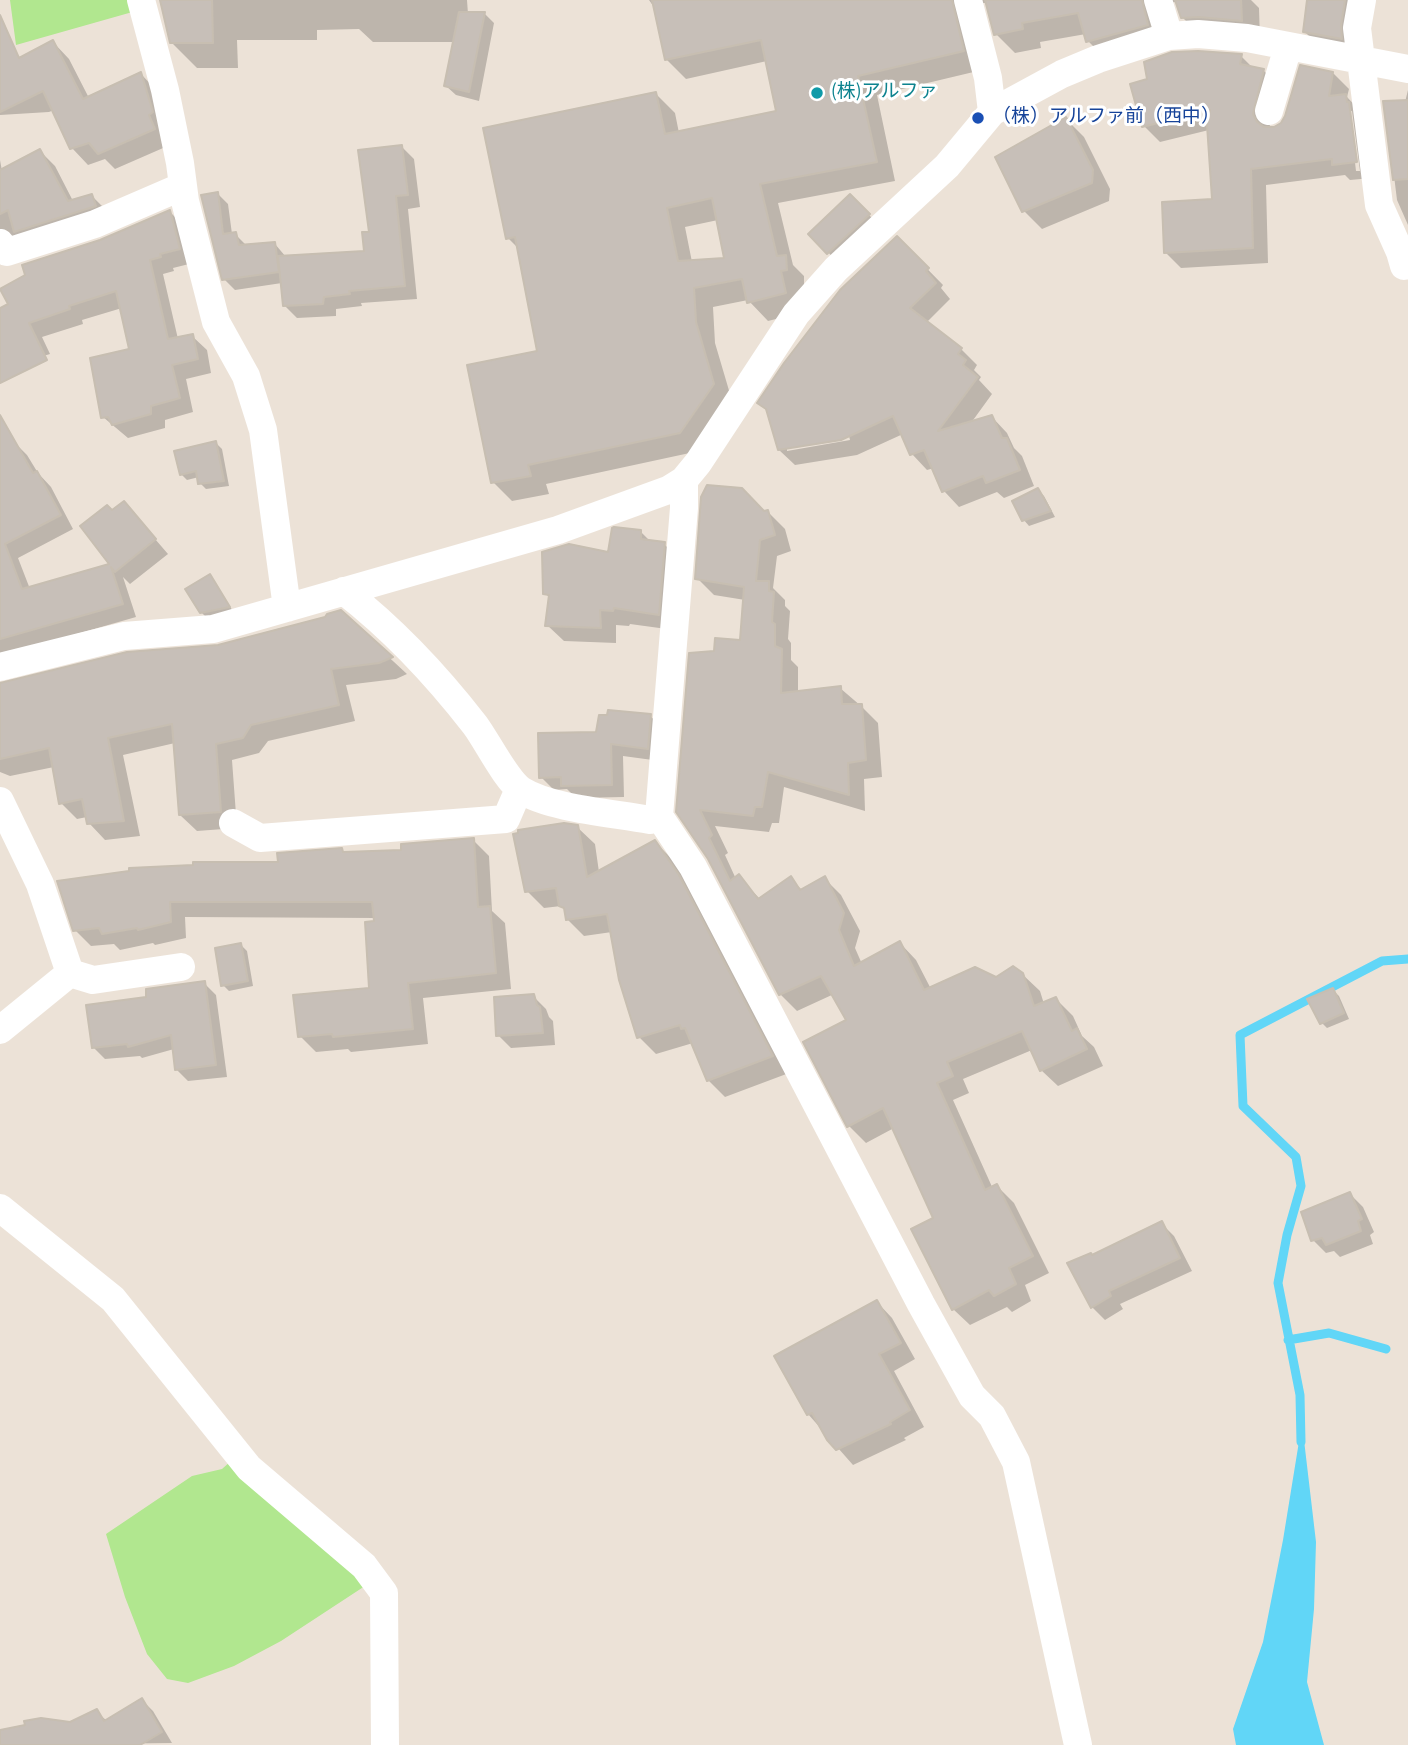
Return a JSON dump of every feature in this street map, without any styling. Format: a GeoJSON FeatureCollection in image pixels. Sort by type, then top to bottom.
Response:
{"type":"FeatureCollection","features":[{"type":"Feature","properties":{"kind":"street"},"geometry":{"type":"LineString","coordinates":[[141,0],[165,90],[185,201],[216,322],[246,376],[263,430],[287,608]]}},
{"type":"Feature","properties":{"kind":"street"},"geometry":{"type":"LineString","coordinates":[[968,0],[988,78],[992,112]]}},
{"type":"Feature","properties":{"kind":"street"},"geometry":{"type":"LineString","coordinates":[[1158,0],[1169,36]]}},
{"type":"Feature","properties":{"kind":"street"},"geometry":{"type":"LineString","coordinates":[[1362,0],[1357,28],[1378,205],[1404,266],[1408,264]]}},
{"type":"Feature","properties":{"kind":"street"},"geometry":{"type":"LineString","coordinates":[[0,667],[124,636],[213,629],[558,530],[668,490],[684,480],[698,463],[796,314],[836,269],[947,166],[992,112],[1062,74],[1169,36],[1198,34],[1247,38],[1408,69]]}},
{"type":"Feature","properties":{"kind":"street"},"geometry":{"type":"LineString","coordinates":[[1269,111],[1288,47]]}},
{"type":"Feature","properties":{"kind":"street"},"geometry":{"type":"LineString","coordinates":[[0,243],[7,252],[95,223],[183,186]]}},
{"type":"Feature","properties":{"kind":"street"},"geometry":{"type":"LineString","coordinates":[[684,480],[659,816],[693,867],[927,1316],[972,1396],[992,1416],[1016,1462],[1078,1745]]}},
{"type":"Feature","properties":{"kind":"street"},"geometry":{"type":"LineString","coordinates":[[344,591],[362,605],[447,690],[478,729],[519,789],[553,804],[650,820],[659,816]]}},
{"type":"Feature","properties":{"kind":"street"},"geometry":{"type":"LineString","coordinates":[[233,824],[260,838],[506,819],[519,789]]}},
{"type":"Feature","properties":{"kind":"street"},"geometry":{"type":"LineString","coordinates":[[0,801],[40,884],[70,973]]}},
{"type":"Feature","properties":{"kind":"street"},"geometry":{"type":"LineString","coordinates":[[70,973],[93,980],[181,967]]}},
{"type":"Feature","properties":{"kind":"street"},"geometry":{"type":"LineString","coordinates":[[0,1030],[70,973]]}},
{"type":"Feature","properties":{"kind":"street"},"geometry":{"type":"LineString","coordinates":[[0,1208],[113,1299],[249,1468],[364,1566],[384,1593],[385,1745]]}},
{"type":"Feature","properties":{"kind":"green space"},"geometry":{"type":"Polygon","coordinates":[[[10,0],[134,0],[136,11],[16,45],[10,0]]]}},
{"type":"Feature","properties":{"kind":"green space"},"geometry":{"type":"Polygon","coordinates":[[[231,1461],[368,1584],[281,1641],[234,1666],[188,1683],[167,1679],[147,1654],[125,1597],[106,1534],[192,1476],[222,1469],[231,1461]]]}},
{"type":"Feature","properties":{"kind":"water"},"geometry":{"type":"Polygon","coordinates":[[[1302,1423],[1316,1542],[1314,1609],[1307,1682],[1324,1745],[1236,1745],[1233,1729],[1263,1642],[1302,1423]]]}},
{"type":"Feature","properties":{"kind":"building"},"geometry":{"type":"Polygon","coordinates":[[[160,0],[212,0],[213,43],[170,43],[160,0]]]}},
{"type":"Feature","properties":{"kind":"building"},"geometry":{"type":"Polygon","coordinates":[[[652,0],[952,0],[964,51],[858,76],[877,162],[760,184],[777,256],[786,255],[787,270],[781,271],[786,293],[747,303],[742,279],[694,288],[696,322],[714,384],[680,433],[528,465],[531,476],[491,483],[467,365],[537,351],[515,237],[506,239],[483,128],[656,92],[665,134],[776,111],[761,40],[665,60],[652,0]],[[712,198],[667,208],[678,261],[724,258],[712,198]]]}},
{"type":"Feature","properties":{"kind":"building"},"geometry":{"type":"Polygon","coordinates":[[[985,0],[1142,0],[1148,25],[1086,42],[1078,13],[1022,23],[1023,29],[994,35],[985,0]]]}},
{"type":"Feature","properties":{"kind":"building"},"geometry":{"type":"Polygon","coordinates":[[[1175,0],[1241,0],[1242,21],[1181,18],[1175,0]]]}},
{"type":"Feature","properties":{"kind":"building"},"geometry":{"type":"Polygon","coordinates":[[[1307,0],[1345,0],[1342,39],[1303,32],[1307,0]]]}},
{"type":"Feature","properties":{"kind":"building"},"geometry":{"type":"Polygon","coordinates":[[[459,12],[485,12],[469,92],[444,86],[459,12]]]}},
{"type":"Feature","properties":{"kind":"building"},"geometry":{"type":"Polygon","coordinates":[[[0,15],[19,58],[53,40],[83,99],[141,72],[153,112],[149,115],[155,129],[98,154],[89,143],[70,149],[43,91],[0,112],[0,15]]]}},
{"type":"Feature","properties":{"kind":"building"},"geometry":{"type":"Polygon","coordinates":[[[1172,52],[1242,54],[1240,64],[1264,69],[1253,114],[1257,122],[1264,127],[1274,127],[1281,123],[1300,65],[1333,72],[1329,96],[1346,94],[1357,162],[1332,165],[1332,159],[1251,169],[1253,248],[1164,253],[1162,202],[1212,199],[1207,125],[1210,110],[1142,127],[1130,84],[1147,79],[1144,62],[1172,52]]]}},
{"type":"Feature","properties":{"kind":"building"},"geometry":{"type":"Polygon","coordinates":[[[1408,100],[1408,179],[1393,180],[1383,101],[1408,100]]]}},
{"type":"Feature","properties":{"kind":"building"},"geometry":{"type":"Polygon","coordinates":[[[1066,117],[1093,170],[1092,183],[1022,212],[995,157],[1066,117]]]}},
{"type":"Feature","properties":{"kind":"building"},"geometry":{"type":"Polygon","coordinates":[[[402,145],[408,195],[396,196],[405,286],[349,291],[350,294],[324,297],[323,304],[283,306],[278,256],[364,251],[362,232],[369,232],[358,150],[402,145]]]}},
{"type":"Feature","properties":{"kind":"building"},"geometry":{"type":"Polygon","coordinates":[[[40,149],[68,201],[92,194],[96,206],[14,232],[8,210],[0,214],[0,170],[40,149]]]}},
{"type":"Feature","properties":{"kind":"building"},"geometry":{"type":"Polygon","coordinates":[[[218,192],[223,234],[236,232],[239,245],[275,242],[279,272],[222,280],[201,195],[218,192]]]}},
{"type":"Feature","properties":{"kind":"building"},"geometry":{"type":"Polygon","coordinates":[[[850,194],[870,214],[827,254],[808,234],[850,194]]]}},
{"type":"Feature","properties":{"kind":"building"},"geometry":{"type":"Polygon","coordinates":[[[170,210],[180,249],[160,254],[161,257],[150,260],[168,339],[193,334],[198,359],[172,365],[180,398],[151,406],[151,414],[112,425],[108,417],[101,418],[90,358],[129,349],[116,291],[69,306],[70,309],[29,323],[47,360],[0,383],[0,308],[8,304],[0,289],[25,275],[22,265],[100,240],[170,210]]]}},
{"type":"Feature","properties":{"kind":"building"},"geometry":{"type":"Polygon","coordinates":[[[897,236],[929,268],[926,271],[936,283],[910,308],[962,348],[958,354],[966,360],[963,365],[978,377],[938,431],[992,415],[1002,438],[1007,438],[1020,470],[986,483],[983,476],[942,492],[924,450],[910,455],[893,416],[841,440],[778,450],[766,409],[757,403],[840,290],[897,236]]]}},
{"type":"Feature","properties":{"kind":"building"},"geometry":{"type":"Polygon","coordinates":[[[0,415],[33,473],[37,471],[61,515],[5,544],[22,589],[109,564],[80,526],[107,505],[112,510],[124,501],[156,539],[115,572],[111,567],[123,604],[0,639],[0,415]]]}},
{"type":"Feature","properties":{"kind":"building"},"geometry":{"type":"Polygon","coordinates":[[[216,441],[224,481],[198,484],[196,471],[180,475],[174,451],[216,441]]]}},
{"type":"Feature","properties":{"kind":"building"},"geometry":{"type":"Polygon","coordinates":[[[707,485],[742,488],[764,511],[768,510],[775,535],[760,540],[756,581],[769,581],[769,591],[774,592],[772,622],[775,624],[775,646],[782,649],[781,693],[841,686],[842,704],[862,704],[866,760],[848,763],[849,795],[768,772],[762,807],[755,807],[753,816],[700,810],[712,835],[709,838],[730,881],[739,874],[758,899],[791,876],[800,890],[825,876],[844,913],[839,930],[854,966],[900,941],[924,990],[975,967],[996,977],[1013,966],[1023,973],[1034,1006],[1056,997],[1072,1031],[1077,1028],[1087,1049],[1040,1071],[1022,1031],[947,1062],[953,1076],[937,1083],[985,1190],[997,1184],[1033,1256],[1009,1268],[1016,1284],[994,1296],[989,1290],[952,1310],[911,1229],[933,1218],[883,1108],[847,1127],[803,1042],[846,1020],[821,976],[779,995],[708,859],[676,812],[689,653],[714,651],[715,638],[740,640],[744,587],[695,579],[701,497],[707,485]]]}},
{"type":"Feature","properties":{"kind":"building"},"geometry":{"type":"Polygon","coordinates":[[[1038,488],[1051,511],[1022,521],[1012,501],[1038,488]]]}},
{"type":"Feature","properties":{"kind":"building"},"geometry":{"type":"Polygon","coordinates":[[[614,527],[641,530],[641,539],[665,542],[659,615],[614,608],[613,611],[600,610],[601,628],[545,626],[549,595],[543,594],[542,552],[569,544],[608,552],[614,527]]]}},
{"type":"Feature","properties":{"kind":"building"},"geometry":{"type":"Polygon","coordinates":[[[210,574],[230,607],[200,613],[185,589],[210,574]]]}},
{"type":"Feature","properties":{"kind":"building"},"geometry":{"type":"Polygon","coordinates":[[[341,610],[393,657],[379,663],[331,669],[339,705],[251,725],[243,738],[216,744],[221,812],[179,815],[172,724],[108,738],[124,821],[87,824],[82,799],[59,804],[49,748],[0,759],[0,683],[127,652],[218,645],[325,617],[341,610]]]}},
{"type":"Feature","properties":{"kind":"building"},"geometry":{"type":"Polygon","coordinates":[[[608,710],[651,714],[648,749],[611,744],[612,785],[561,786],[561,777],[539,778],[538,733],[596,732],[599,715],[607,715],[608,710]]]}},
{"type":"Feature","properties":{"kind":"building"},"geometry":{"type":"Polygon","coordinates":[[[564,823],[578,825],[587,877],[655,840],[679,875],[773,1056],[707,1081],[685,1028],[681,1029],[680,1025],[637,1038],[619,980],[607,914],[566,920],[564,908],[559,906],[556,888],[525,892],[513,834],[518,833],[518,830],[564,823]]]}},
{"type":"Feature","properties":{"kind":"building"},"geometry":{"type":"Polygon","coordinates":[[[474,838],[478,907],[490,906],[496,973],[408,983],[413,1029],[333,1037],[332,1034],[298,1037],[293,995],[369,988],[365,922],[374,921],[372,902],[170,902],[171,922],[138,930],[102,934],[99,928],[73,931],[57,881],[129,871],[129,868],[193,865],[193,862],[278,862],[277,853],[342,848],[343,852],[401,850],[401,844],[474,838]]]}},
{"type":"Feature","properties":{"kind":"building"},"geometry":{"type":"Polygon","coordinates":[[[241,943],[248,981],[221,986],[215,948],[241,943]]]}},
{"type":"Feature","properties":{"kind":"building"},"geometry":{"type":"Polygon","coordinates":[[[205,981],[216,1065],[175,1070],[171,1035],[128,1047],[127,1044],[92,1048],[86,1005],[146,997],[146,989],[205,981]]]}},
{"type":"Feature","properties":{"kind":"building"},"geometry":{"type":"Polygon","coordinates":[[[1333,988],[1344,1013],[1320,1024],[1307,999],[1333,988]]]}},
{"type":"Feature","properties":{"kind":"building"},"geometry":{"type":"Polygon","coordinates":[[[534,994],[540,1007],[543,1033],[496,1036],[494,997],[534,994]]]}},
{"type":"Feature","properties":{"kind":"building"},"geometry":{"type":"Polygon","coordinates":[[[1350,1192],[1362,1219],[1358,1221],[1361,1231],[1326,1245],[1322,1238],[1311,1241],[1301,1212],[1350,1192]]]}},
{"type":"Feature","properties":{"kind":"building"},"geometry":{"type":"Polygon","coordinates":[[[1162,1221],[1180,1258],[1109,1291],[1111,1296],[1091,1308],[1067,1263],[1091,1253],[1092,1255],[1162,1221]]]}},
{"type":"Feature","properties":{"kind":"building"},"geometry":{"type":"Polygon","coordinates":[[[877,1300],[901,1343],[879,1354],[910,1410],[890,1422],[891,1424],[836,1450],[827,1440],[812,1413],[807,1415],[774,1356],[877,1300]]]}},
{"type":"Feature","properties":{"kind":"building"},"geometry":{"type":"Polygon","coordinates":[[[142,1698],[162,1732],[140,1745],[0,1745],[0,1730],[25,1725],[24,1721],[41,1718],[70,1722],[97,1709],[104,1721],[142,1698]]]}},
{"type":"Feature","properties":{"kind":"waterway"},"geometry":{"type":"LineString","coordinates":[[1301,1442],[1300,1395],[1278,1283],[1287,1235],[1301,1186],[1296,1157],[1243,1106],[1240,1035],[1382,961],[1408,959]]}},
{"type":"Feature","properties":{"kind":"waterway"},"geometry":{"type":"LineString","coordinates":[[1288,1340],[1329,1333],[1386,1349]]}},
{"type":"Feature","properties":{"kind":"place","name":"(株)アルファ"},"geometry":{"type":"Point","coordinates":[817,93]}},
{"type":"Feature","properties":{"kind":"place","name":"（株）アルファ前（西中）"},"geometry":{"type":"Point","coordinates":[978,118]}}]}
